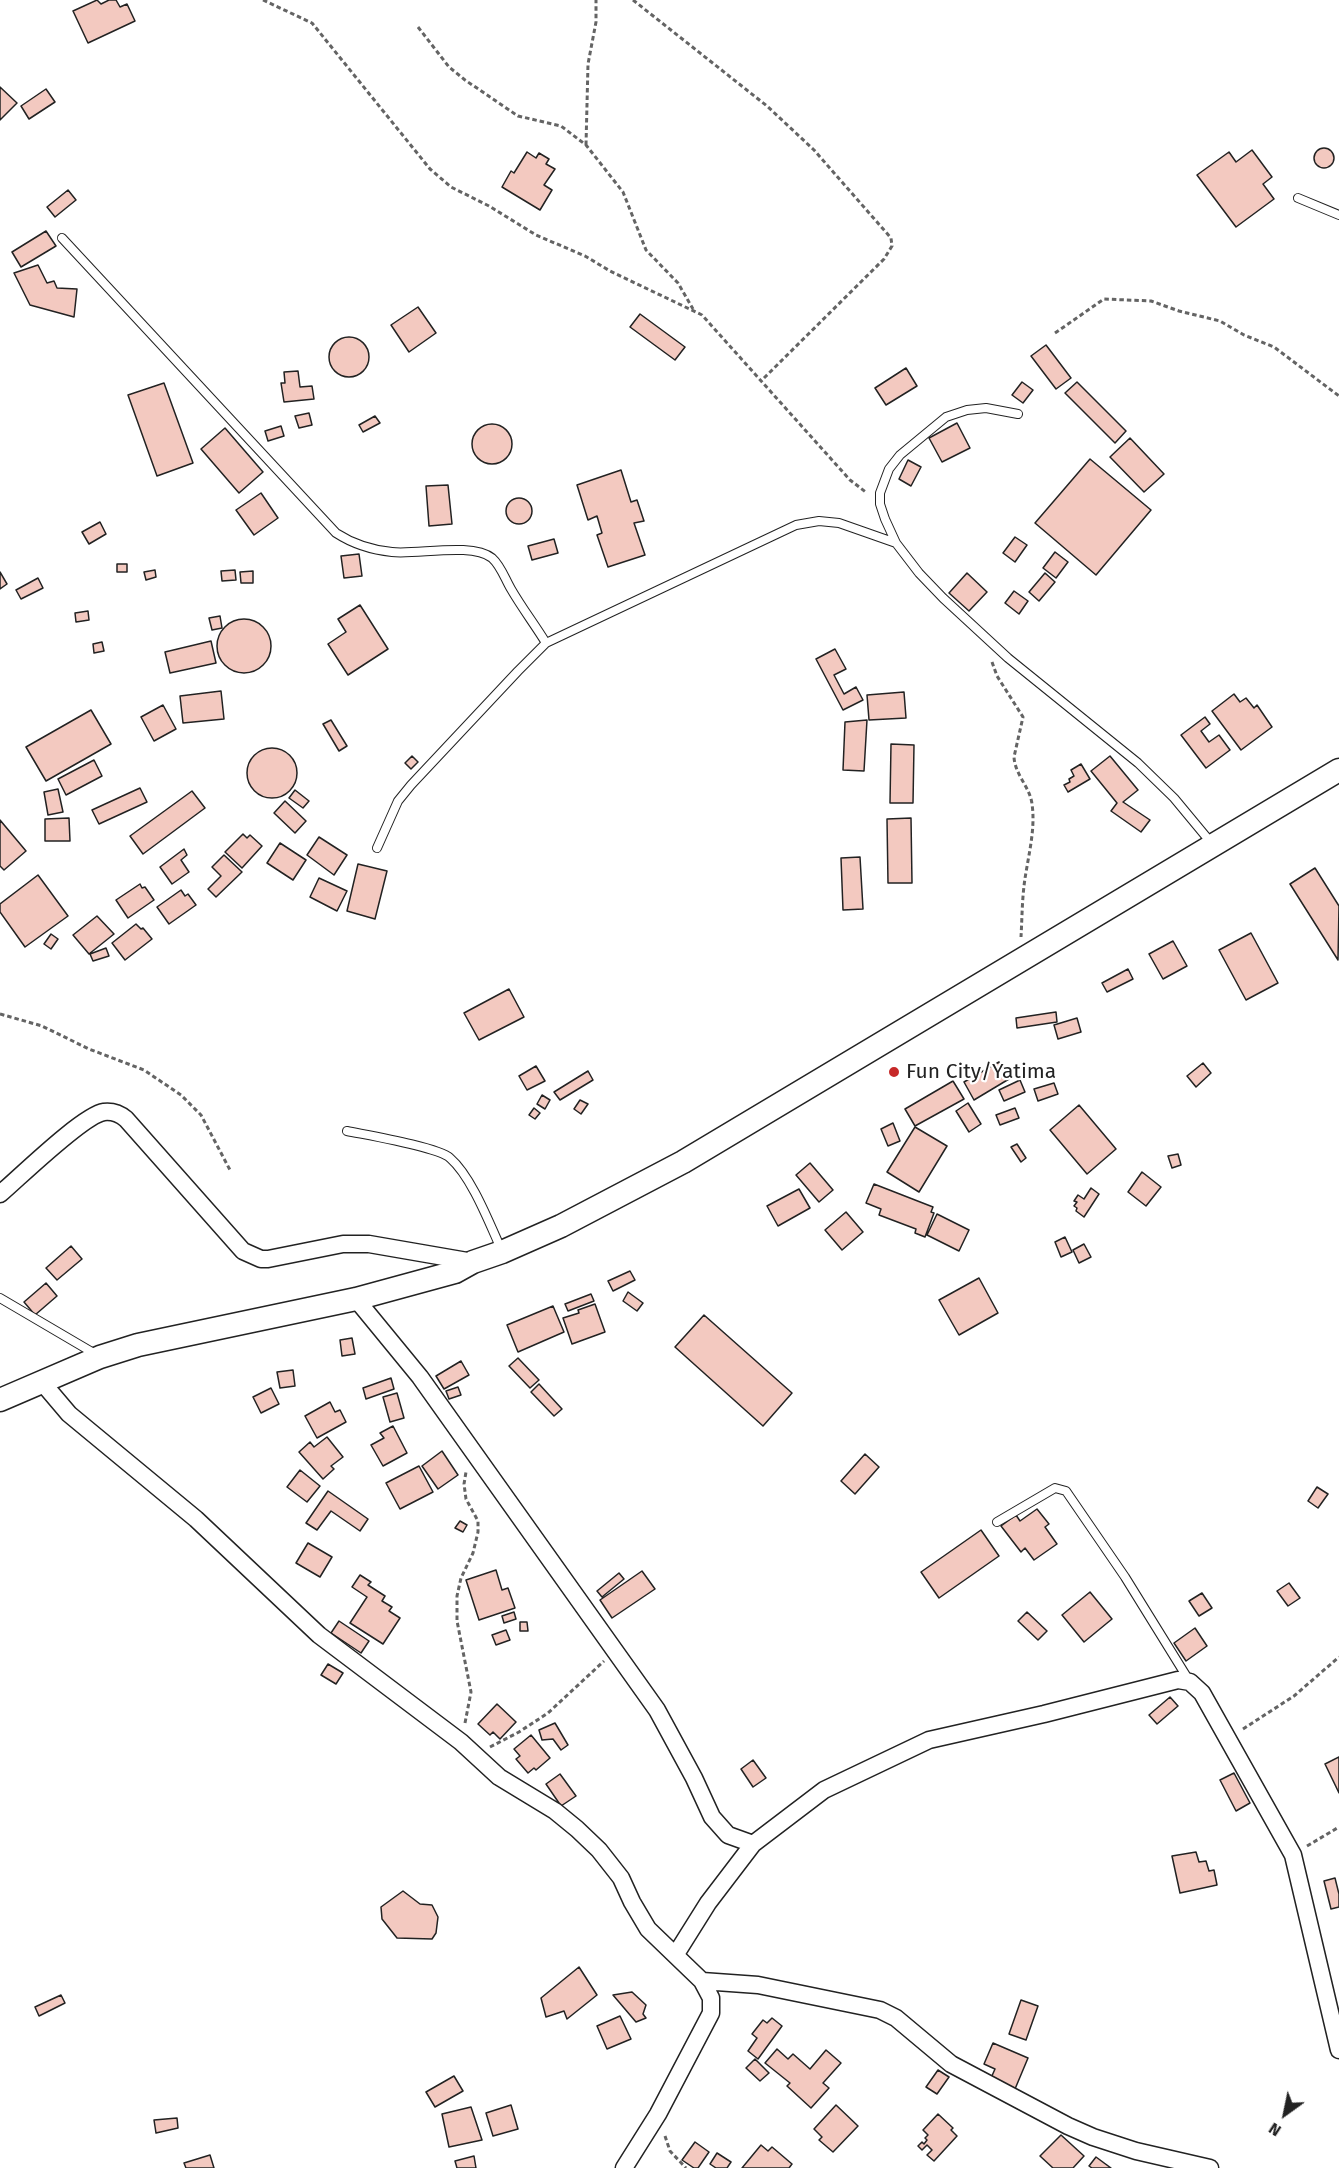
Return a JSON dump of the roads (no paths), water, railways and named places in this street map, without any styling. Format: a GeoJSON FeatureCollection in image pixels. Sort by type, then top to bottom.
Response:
{"type":"FeatureCollection","features":[{"type":"Feature","properties":{"kind":"main road"},"geometry":{"type":"LineString","coordinates":[[0,1400],[100,1357],[138,1345],[356,1299],[455,1272],[473,1262],[561,1226],[683,1162],[1339,770]]}},
{"type":"Feature","properties":{"kind":"street"},"geometry":{"type":"LineString","coordinates":[[0,1194],[79,1125],[97,1114],[115,1112],[126,1119],[243,1251],[252,1256],[268,1259],[343,1244],[369,1244],[473,1262]]}},
{"type":"Feature","properties":{"kind":"street"},"geometry":{"type":"LineString","coordinates":[[356,1299],[420,1377],[657,1710],[694,1778],[712,1817],[728,1835],[753,1844]]}},
{"type":"Feature","properties":{"kind":"street"},"geometry":{"type":"LineString","coordinates":[[40,1381],[69,1414],[196,1520],[319,1635],[461,1742],[499,1778],[555,1811],[577,1829],[621,1878],[648,1929],[702,1981],[711,1998],[711,2013],[658,2114],[624,2168]]}},
{"type":"Feature","properties":{"kind":"street"},"geometry":{"type":"LineString","coordinates":[[676,1954],[708,1903],[753,1844],[824,1790],[929,1740],[1178,1680],[1191,1682],[1202,1693],[1293,1855],[1338,2043]]}},
{"type":"Feature","properties":{"kind":"street"},"geometry":{"type":"LineString","coordinates":[[702,1981],[758,1985],[880,2010],[896,2018],[951,2064],[1068,2126],[1093,2137],[1161,2159],[1210,2168]]}},
{"type":"Feature","properties":{"kind":"lane"},"geometry":{"type":"LineString","coordinates":[[1298,198],[1339,216]]}},
{"type":"Feature","properties":{"kind":"lane"},"geometry":{"type":"LineString","coordinates":[[62,238],[336,533],[365,547],[394,553],[450,550],[490,556],[497,563],[546,643]]}},
{"type":"Feature","properties":{"kind":"lane"},"geometry":{"type":"LineString","coordinates":[[1018,414],[986,408],[967,410],[946,417],[900,455],[889,469],[882,485],[880,504],[896,543],[919,573],[943,598],[1008,658],[1138,763],[1174,798],[1213,845]]}},
{"type":"Feature","properties":{"kind":"lane"},"geometry":{"type":"LineString","coordinates":[[377,848],[398,801],[546,643],[796,525],[819,521],[839,523],[896,543]]}},
{"type":"Feature","properties":{"kind":"lane"},"geometry":{"type":"LineString","coordinates":[[346,1131],[402,1142],[449,1156],[476,1195],[502,1252]]}},
{"type":"Feature","properties":{"kind":"lane"},"geometry":{"type":"LineString","coordinates":[[0,1298],[100,1357]]}},
{"type":"Feature","properties":{"kind":"lane"},"geometry":{"type":"LineString","coordinates":[[997,1522],[1055,1488],[1066,1491],[1131,1585],[1191,1682]]}},
{"type":"Feature","properties":{"kind":"place","name":"Fun City/Yatima"},"geometry":{"type":"Point","coordinates":[894,1072]}}]}
